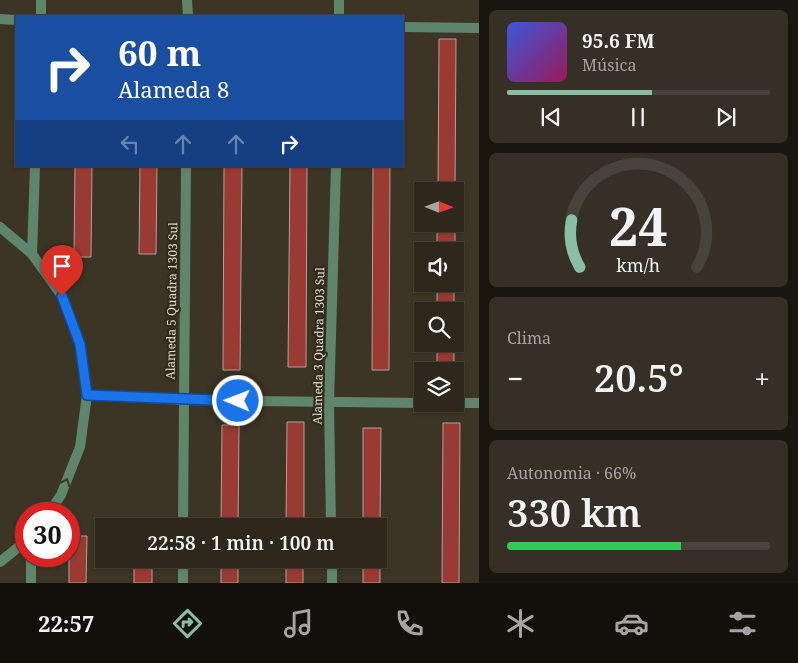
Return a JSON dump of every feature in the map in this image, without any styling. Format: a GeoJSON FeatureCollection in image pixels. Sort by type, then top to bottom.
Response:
{"type":"FeatureCollection","features":[{"type":"Feature","properties":{"kind":"street"},"geometry":{"type":"LineString","coordinates":[[41,0],[41,15]]}},
{"type":"Feature","properties":{"kind":"street"},"geometry":{"type":"LineString","coordinates":[[188,0],[188,15]]}},
{"type":"Feature","properties":{"kind":"street"},"geometry":{"type":"LineString","coordinates":[[339,0],[339,15]]}},
{"type":"Feature","properties":{"kind":"street"},"geometry":{"type":"LineString","coordinates":[[0,20],[15,20]]}},
{"type":"Feature","properties":{"kind":"street"},"geometry":{"type":"LineString","coordinates":[[404,27],[479,28]]}},
{"type":"Feature","properties":{"kind":"street"},"geometry":{"type":"LineString","coordinates":[[32,254],[35,167]]}},
{"type":"Feature","properties":{"kind":"street","name":"Alameda 5 Quadra 1303 Sul"},"geometry":{"type":"LineString","coordinates":[[183,518],[186,167]]}},
{"type":"Feature","properties":{"kind":"street","name":"Alameda 3 Quadra 1303 Sul"},"geometry":{"type":"LineString","coordinates":[[331,518],[329,403],[336,167]]}},
{"type":"Feature","properties":{"kind":"street"},"geometry":{"type":"LineString","coordinates":[[0,227],[32,254],[62,296],[80,344],[87,395],[80,447],[61,495],[56,502]]}},
{"type":"Feature","properties":{"kind":"street"},"geometry":{"type":"LineString","coordinates":[[87,395],[184,400],[414,403]]}},
{"type":"Feature","properties":{"kind":"street"},"geometry":{"type":"LineString","coordinates":[[464,403],[479,403]]}},
{"type":"Feature","properties":{"kind":"street"},"geometry":{"type":"LineString","coordinates":[[0,562],[15,550]]}},
{"type":"Feature","properties":{"kind":"street"},"geometry":{"type":"LineString","coordinates":[[31,567],[31,583]]}},
{"type":"Feature","properties":{"kind":"street"},"geometry":{"type":"LineString","coordinates":[[183,568],[183,583]]}},
{"type":"Feature","properties":{"kind":"street"},"geometry":{"type":"LineString","coordinates":[[332,568],[332,583]]}},
{"type":"Feature","properties":{"kind":"building"},"geometry":{"type":"Polygon","coordinates":[[[439,39],[456,39],[455,182],[438,182],[439,39]]]}},
{"type":"Feature","properties":{"kind":"building"},"geometry":{"type":"Polygon","coordinates":[[[75,167],[92,167],[91,257],[74,257],[75,167]]]}},
{"type":"Feature","properties":{"kind":"building"},"geometry":{"type":"Polygon","coordinates":[[[140,167],[157,167],[156,254],[139,254],[140,167]]]}},
{"type":"Feature","properties":{"kind":"building"},"geometry":{"type":"Polygon","coordinates":[[[224,167],[242,167],[240,370],[223,370],[224,167]]]}},
{"type":"Feature","properties":{"kind":"building"},"geometry":{"type":"Polygon","coordinates":[[[290,167],[307,167],[306,367],[288,367],[290,167]]]}},
{"type":"Feature","properties":{"kind":"building"},"geometry":{"type":"Polygon","coordinates":[[[373,167],[390,167],[389,370],[372,370],[373,167]]]}},
{"type":"Feature","properties":{"kind":"building"},"geometry":{"type":"Polygon","coordinates":[[[437,232],[455,232],[455,242],[437,242],[437,232]]]}},
{"type":"Feature","properties":{"kind":"building"},"geometry":{"type":"Polygon","coordinates":[[[437,292],[454,292],[454,302],[437,302],[437,292]]]}},
{"type":"Feature","properties":{"kind":"building"},"geometry":{"type":"Polygon","coordinates":[[[437,352],[454,352],[454,362],[437,362],[437,352]]]}},
{"type":"Feature","properties":{"kind":"building"},"geometry":{"type":"Polygon","coordinates":[[[287,422],[304,422],[304,518],[286,518],[287,422]]]}},
{"type":"Feature","properties":{"kind":"building"},"geometry":{"type":"Polygon","coordinates":[[[443,423],[460,423],[459,583],[442,583],[443,423]]]}},
{"type":"Feature","properties":{"kind":"building"},"geometry":{"type":"Polygon","coordinates":[[[222,425],[239,425],[238,518],[221,518],[222,425]]]}},
{"type":"Feature","properties":{"kind":"building"},"geometry":{"type":"Polygon","coordinates":[[[363,428],[381,428],[380,518],[363,518],[363,428]]]}},
{"type":"Feature","properties":{"kind":"building"},"geometry":{"type":"Polygon","coordinates":[[[80,536],[87,536],[86,583],[69,583],[69,567],[80,567],[80,536]]]}},
{"type":"Feature","properties":{"kind":"building"},"geometry":{"type":"Polygon","coordinates":[[[134,568],[152,568],[152,583],[134,583],[134,568]]]}},
{"type":"Feature","properties":{"kind":"building"},"geometry":{"type":"Polygon","coordinates":[[[221,568],[238,568],[238,583],[221,583],[221,568]]]}},
{"type":"Feature","properties":{"kind":"building"},"geometry":{"type":"Polygon","coordinates":[[[286,568],[303,568],[303,583],[286,583],[286,568]]]}},
{"type":"Feature","properties":{"kind":"building"},"geometry":{"type":"Polygon","coordinates":[[[363,568],[380,568],[380,583],[363,583],[363,568]]]}},
{"type":"Feature","properties":{"kind":"route"},"geometry":{"type":"LineString","coordinates":[[62,296],[80,344],[87,395],[238,401]]}}]}
